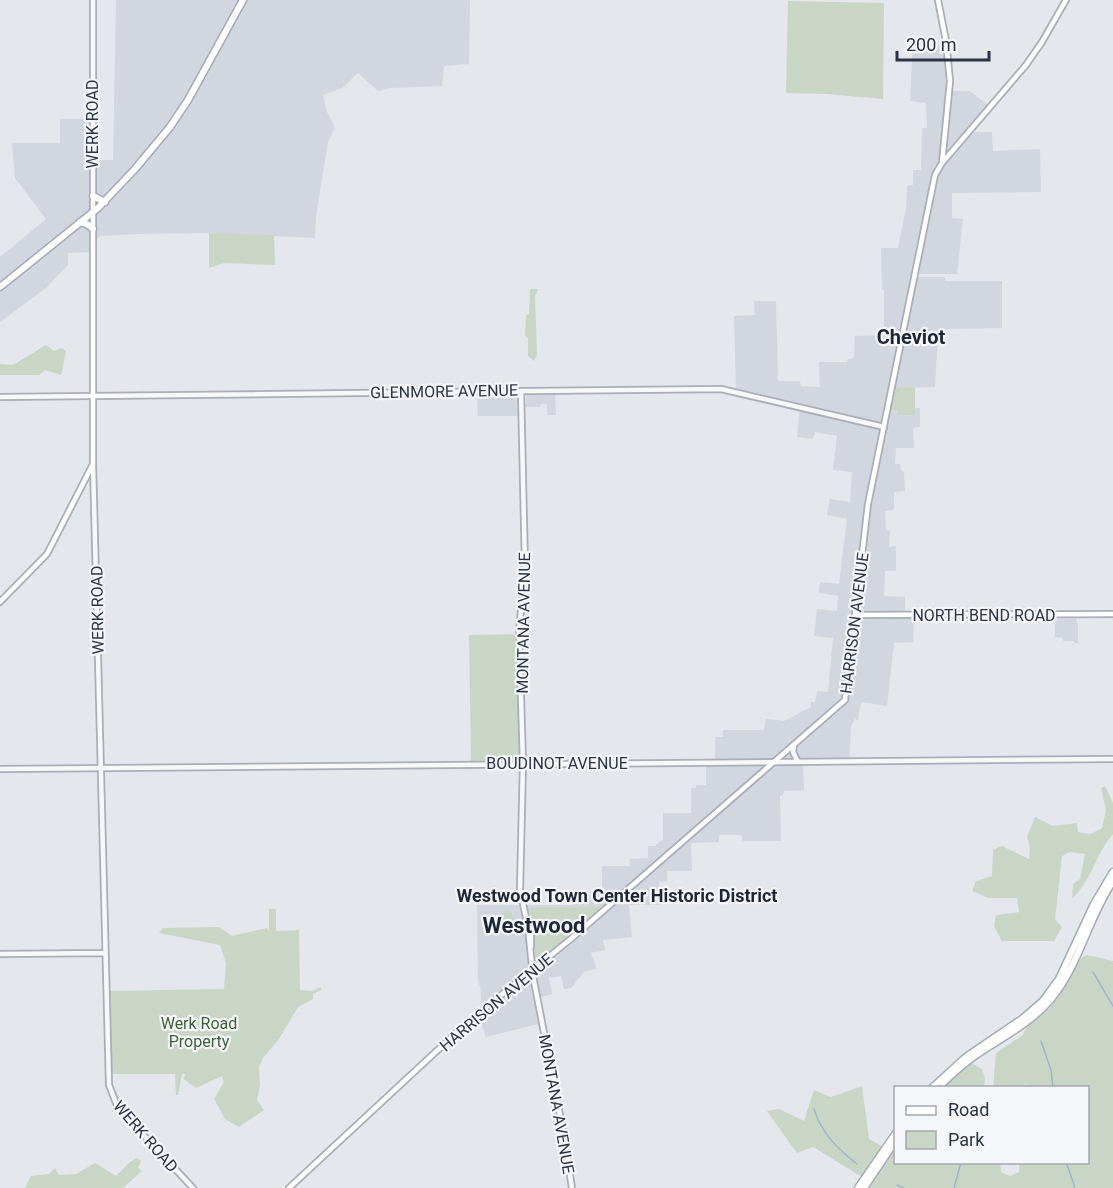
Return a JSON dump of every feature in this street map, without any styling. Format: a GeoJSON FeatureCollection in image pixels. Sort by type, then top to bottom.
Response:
{"type":"FeatureCollection","features":[{"type":"Feature","properties":{"kind":"main road"},"geometry":{"type":"LineString","coordinates":[[0,287],[105,202],[135,169],[179,114],[243,0]]}},
{"type":"Feature","properties":{"kind":"main road"},"geometry":{"type":"LineString","coordinates":[[938,0],[950,72],[942,163]]}},
{"type":"Feature","properties":{"kind":"main road","name":"HARRISON AVENUE"},"geometry":{"type":"LineString","coordinates":[[289,1188],[469,1021],[543,962],[845,700],[868,504],[937,170],[1026,65],[1046,36],[1066,0]]}},
{"type":"Feature","properties":{"kind":"main road"},"geometry":{"type":"LineString","coordinates":[[93,196],[105,202]]}},
{"type":"Feature","properties":{"kind":"main road","name":"WERK ROAD"},"geometry":{"type":"LineString","coordinates":[[93,212],[93,464]]}},
{"type":"Feature","properties":{"kind":"main road"},"geometry":{"type":"LineString","coordinates":[[80,222],[87,224],[93,230]]}},
{"type":"Feature","properties":{"kind":"main road"},"geometry":{"type":"LineString","coordinates":[[0,602],[47,554],[93,464]]}},
{"type":"Feature","properties":{"kind":"main road","name":"NORTH BEND ROAD"},"geometry":{"type":"LineString","coordinates":[[855,615],[1113,614]]}},
{"type":"Feature","properties":{"kind":"main road"},"geometry":{"type":"LineString","coordinates":[[934,1086],[966,1057],[1043,1002],[1066,967],[1094,904],[1113,872]]}},
{"type":"Feature","properties":{"kind":"main road"},"geometry":{"type":"LineString","coordinates":[[940,1086],[981,1051],[1029,1020],[1050,1000],[1068,974],[1095,911],[1113,881]]}},
{"type":"Feature","properties":{"kind":"main road"},"geometry":{"type":"LineString","coordinates":[[858,1188],[894,1136]]}},
{"type":"Feature","properties":{"kind":"main road"},"geometry":{"type":"LineString","coordinates":[[864,1188],[894,1143]]}},
{"type":"Feature","properties":{"kind":"street","name":"WERK ROAD"},"geometry":{"type":"LineString","coordinates":[[93,0],[93,212]]}},
{"type":"Feature","properties":{"kind":"street","name":"GLENMORE AVENUE"},"geometry":{"type":"LineString","coordinates":[[0,397],[727,390],[884,427]]}},
{"type":"Feature","properties":{"kind":"street","name":"MONTANA AVENUE"},"geometry":{"type":"LineString","coordinates":[[521,391],[525,568],[519,632],[522,763],[520,890],[528,927],[532,971],[572,1188]]}},
{"type":"Feature","properties":{"kind":"street","name":"WERK ROAD"},"geometry":{"type":"LineString","coordinates":[[93,464],[109,1078],[115,1104],[192,1188]]}},
{"type":"Feature","properties":{"kind":"street"},"geometry":{"type":"LineString","coordinates":[[794,745],[793,752],[798,762]]}},
{"type":"Feature","properties":{"kind":"street","name":"BOUDINOT AVENUE"},"geometry":{"type":"LineString","coordinates":[[0,769],[1113,759]]}},
{"type":"Feature","properties":{"kind":"street"},"geometry":{"type":"LineString","coordinates":[[755,762],[760,769],[758,777]]}},
{"type":"Feature","properties":{"kind":"street"},"geometry":{"type":"LineString","coordinates":[[0,954],[105,953]]}},
{"type":"Feature","properties":{"kind":"street"},"geometry":{"type":"LineString","coordinates":[[531,957],[543,962]]}},
{"type":"Feature","properties":{"kind":"shaded area"},"geometry":{"type":"Polygon","coordinates":[[[116,0],[470,0],[469,64],[444,66],[442,86],[391,88],[378,91],[358,73],[342,88],[323,95],[327,112],[335,127],[328,142],[316,216],[315,238],[209,233],[100,236],[90,244],[89,252],[68,253],[68,265],[46,288],[0,322],[0,257],[46,219],[15,178],[12,143],[60,143],[60,119],[92,119],[92,160],[113,160],[116,0]]]}},
{"type":"Feature","properties":{"kind":"shaded area"},"geometry":{"type":"Polygon","coordinates":[[[913,42],[945,45],[950,91],[970,91],[990,107],[969,132],[992,132],[993,151],[1040,149],[1041,192],[952,193],[952,218],[963,219],[957,274],[918,274],[923,253],[918,253],[914,277],[945,277],[945,281],[1002,281],[1002,328],[946,329],[946,332],[938,332],[935,387],[892,388],[898,415],[915,415],[915,408],[920,408],[920,427],[913,428],[914,448],[896,448],[895,464],[900,464],[901,471],[904,472],[905,491],[894,492],[894,510],[885,511],[886,530],[890,531],[889,547],[896,546],[896,571],[885,571],[884,596],[905,597],[905,615],[914,615],[913,642],[894,643],[887,706],[861,702],[858,720],[855,719],[851,726],[849,761],[803,762],[804,790],[784,791],[780,796],[781,841],[743,841],[741,835],[719,835],[719,842],[691,843],[692,871],[667,871],[667,881],[659,882],[660,905],[629,905],[632,937],[603,940],[605,950],[591,953],[597,969],[585,971],[571,988],[564,989],[561,976],[549,978],[552,994],[537,998],[542,1023],[486,1037],[482,1025],[474,1016],[482,1009],[478,982],[477,905],[573,905],[574,894],[594,894],[596,887],[602,887],[602,866],[629,866],[630,859],[648,858],[648,846],[655,846],[663,839],[663,813],[691,813],[691,788],[696,788],[696,785],[706,785],[706,762],[715,762],[715,737],[723,737],[723,730],[764,730],[766,719],[784,721],[811,707],[811,702],[815,702],[817,691],[828,692],[833,638],[814,636],[817,609],[837,611],[838,596],[819,593],[820,582],[839,584],[847,519],[827,515],[830,499],[850,502],[852,472],[833,470],[837,436],[815,432],[813,439],[797,437],[800,407],[736,392],[734,316],[755,315],[754,301],[776,301],[778,381],[800,381],[801,386],[820,387],[819,362],[847,362],[848,359],[854,358],[855,336],[884,335],[881,248],[898,248],[906,208],[907,186],[913,185],[913,170],[921,170],[922,128],[927,128],[926,103],[910,101],[913,42]]]}},
{"type":"Feature","properties":{"kind":"shaded area"},"geometry":{"type":"Polygon","coordinates":[[[526,394],[555,394],[556,415],[547,415],[547,404],[541,404],[540,407],[526,407],[526,394]]]}},
{"type":"Feature","properties":{"kind":"shaded area"},"geometry":{"type":"Polygon","coordinates":[[[477,395],[512,395],[517,401],[518,416],[478,416],[477,395]]]}},
{"type":"Feature","properties":{"kind":"shaded area"},"geometry":{"type":"Polygon","coordinates":[[[1058,619],[1076,619],[1078,643],[1063,641],[1063,638],[1055,637],[1055,622],[1058,619]]]}},
{"type":"Feature","properties":{"kind":"green space"},"geometry":{"type":"Polygon","coordinates":[[[788,1],[884,3],[883,99],[786,93],[788,1]]]}},
{"type":"Feature","properties":{"kind":"green space"},"geometry":{"type":"Polygon","coordinates":[[[209,233],[274,235],[275,265],[224,263],[209,268],[209,233]]]}},
{"type":"Feature","properties":{"kind":"green space"},"geometry":{"type":"Polygon","coordinates":[[[530,289],[538,289],[535,296],[537,355],[534,361],[528,356],[528,338],[525,335],[530,289]]]}},
{"type":"Feature","properties":{"kind":"green space"},"geometry":{"type":"Polygon","coordinates":[[[46,345],[54,351],[61,348],[66,351],[61,375],[45,370],[39,375],[0,375],[0,364],[13,365],[46,345]]]}},
{"type":"Feature","properties":{"kind":"green space"},"geometry":{"type":"Polygon","coordinates":[[[915,387],[915,415],[898,415],[897,410],[887,410],[892,388],[915,387]]]}},
{"type":"Feature","properties":{"kind":"green space"},"geometry":{"type":"Polygon","coordinates":[[[517,634],[521,760],[471,761],[469,635],[517,634]]]}},
{"type":"Feature","properties":{"kind":"green space"},"geometry":{"type":"Polygon","coordinates":[[[1105,786],[1113,803],[1113,834],[1079,892],[1072,899],[1073,884],[1080,879],[1085,854],[1070,852],[1062,856],[1055,919],[1062,927],[1054,941],[1002,941],[994,926],[996,915],[1019,912],[1017,898],[989,898],[972,891],[976,881],[992,876],[993,850],[1002,846],[1029,859],[1030,848],[1027,837],[1035,817],[1053,826],[1077,823],[1078,832],[1090,834],[1102,828],[1106,810],[1101,788],[1105,786]]]}},
{"type":"Feature","properties":{"kind":"green space"},"geometry":{"type":"Polygon","coordinates":[[[599,907],[599,911],[543,958],[536,957],[528,909],[599,907]]]}},
{"type":"Feature","properties":{"kind":"green space","name":"Werk Road Property"},"geometry":{"type":"Polygon","coordinates":[[[269,909],[276,909],[276,931],[299,930],[300,990],[313,991],[321,987],[321,990],[313,994],[313,999],[298,1007],[279,1039],[263,1058],[259,1067],[260,1085],[257,1100],[264,1110],[239,1127],[225,1119],[214,1099],[224,1082],[222,1076],[196,1088],[184,1079],[185,1074],[182,1074],[178,1095],[176,1095],[175,1074],[112,1074],[110,991],[224,989],[226,963],[220,945],[159,933],[163,928],[219,927],[232,936],[267,928],[269,931],[269,909]]]}},
{"type":"Feature","properties":{"kind":"green space"},"geometry":{"type":"Polygon","coordinates":[[[505,911],[510,911],[514,919],[514,929],[503,929],[495,922],[505,911]]]}},
{"type":"Feature","properties":{"kind":"green space"},"geometry":{"type":"Polygon","coordinates":[[[1087,955],[1113,961],[1113,1188],[870,1188],[872,1183],[813,1147],[797,1153],[767,1111],[779,1109],[804,1121],[814,1090],[831,1097],[862,1086],[869,1139],[894,1153],[894,1164],[1000,1164],[1001,1172],[1010,1176],[1019,1172],[1019,1164],[1089,1164],[1089,1086],[1026,1086],[1025,1083],[1025,1086],[993,1086],[996,1053],[1023,1035],[1029,1025],[1057,998],[1082,958],[1087,955]]]}},
{"type":"Feature","properties":{"kind":"green space"},"geometry":{"type":"Polygon","coordinates":[[[971,1063],[982,1069],[985,1078],[984,1086],[944,1086],[971,1063]]]}},
{"type":"Feature","properties":{"kind":"green space"},"geometry":{"type":"Polygon","coordinates":[[[137,1158],[141,1161],[138,1168],[142,1171],[123,1188],[25,1188],[31,1176],[49,1174],[55,1168],[59,1175],[76,1174],[95,1163],[116,1176],[137,1158]]]}},
{"type":"Feature","properties":{"kind":"waterway"},"geometry":{"type":"LineString","coordinates":[[1093,972],[1113,1006]]}},
{"type":"Feature","properties":{"kind":"waterway"},"geometry":{"type":"LineString","coordinates":[[1041,1041],[1051,1070],[1053,1086]]}},
{"type":"Feature","properties":{"kind":"waterway"},"geometry":{"type":"LineString","coordinates":[[814,1109],[821,1126],[831,1140],[857,1164]]}},
{"type":"Feature","properties":{"kind":"waterway"},"geometry":{"type":"LineString","coordinates":[[954,1188],[960,1164]]}},
{"type":"Feature","properties":{"kind":"waterway"},"geometry":{"type":"LineString","coordinates":[[1067,1164],[1075,1188]]}},
{"type":"Feature","properties":{"kind":"waterway"},"geometry":{"type":"LineString","coordinates":[[897,1185],[904,1188]]}},
{"type":"Feature","properties":{"kind":"district","name":"Cheviot"},"geometry":{"type":"Point","coordinates":[911,337]}},
{"type":"Feature","properties":{"kind":"district","name":"Westwood Town Center Historic District"},"geometry":{"type":"Point","coordinates":[617,896]}},
{"type":"Feature","properties":{"kind":"district","name":"Westwood"},"geometry":{"type":"Point","coordinates":[534,925]}}]}
